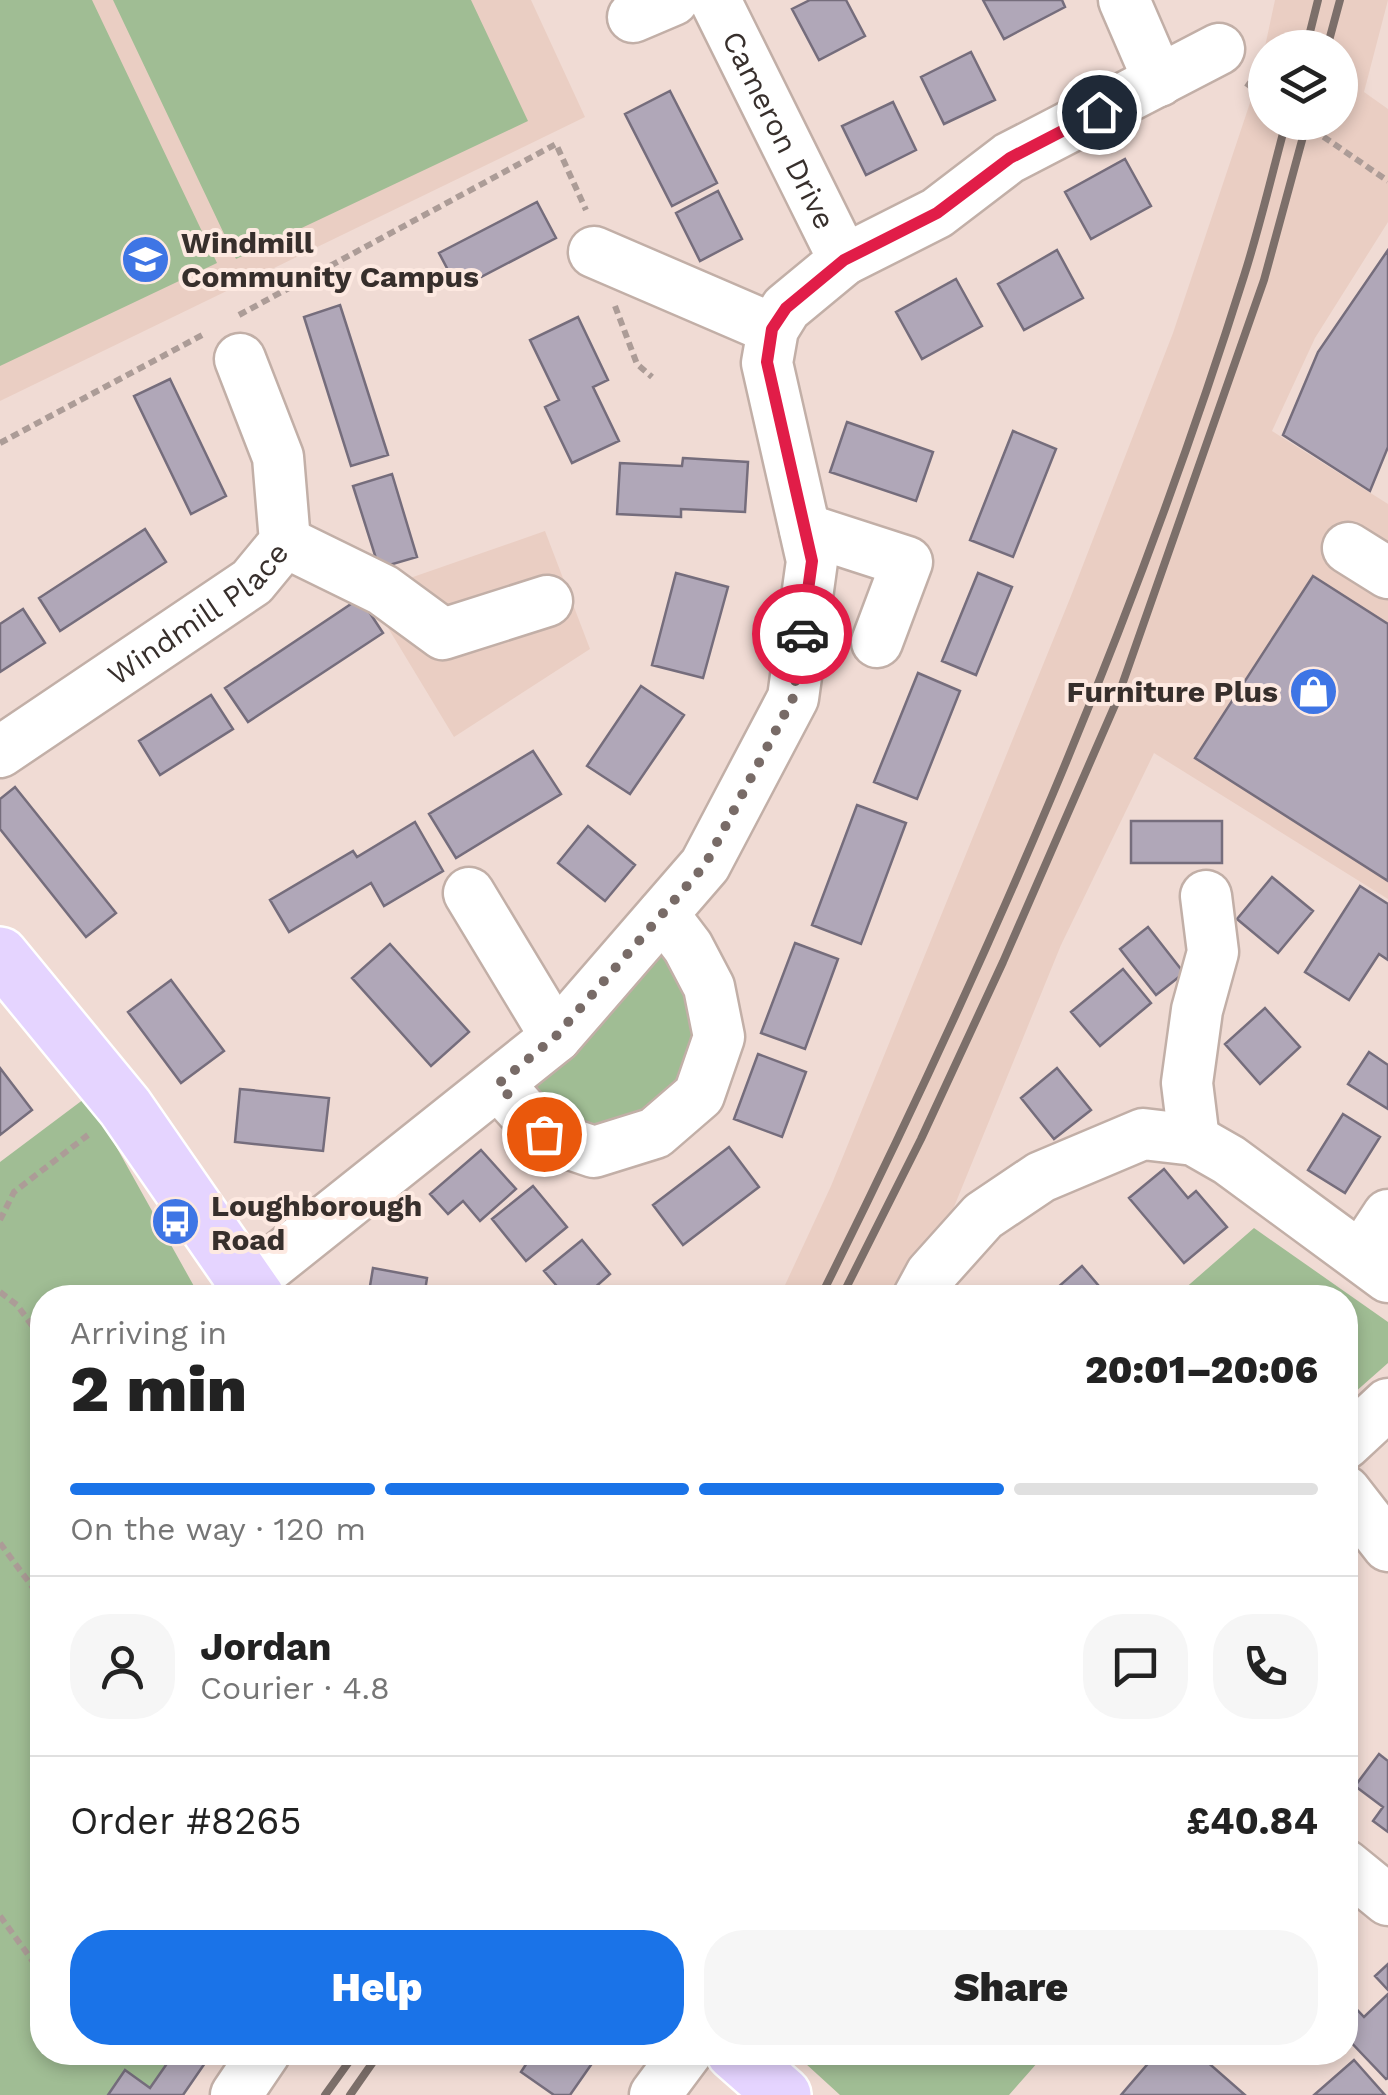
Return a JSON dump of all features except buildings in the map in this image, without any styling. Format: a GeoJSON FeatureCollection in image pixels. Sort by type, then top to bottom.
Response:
{"type":"FeatureCollection","features":[{"type":"Feature","properties":{"kind":"main road"},"geometry":{"type":"LineString","coordinates":[[0,956],[125,1106],[250,1285]]}},
{"type":"Feature","properties":{"kind":"main road"},"geometry":{"type":"LineString","coordinates":[[749,2065],[783,2095]]}},
{"type":"Feature","properties":{"kind":"street","name":"Cameron Drive"},"geometry":{"type":"LineString","coordinates":[[715,0],[844,260]]}},
{"type":"Feature","properties":{"kind":"street"},"geometry":{"type":"LineString","coordinates":[[1124,0],[1159,81]]}},
{"type":"Feature","properties":{"kind":"street","name":"Cameron Drive"},"geometry":{"type":"LineString","coordinates":[[772,329],[786,308],[844,260],[937,213],[1010,158],[1219,48]]}},
{"type":"Feature","properties":{"kind":"street"},"geometry":{"type":"LineString","coordinates":[[259,1285],[556,1036],[705,865],[793,698],[812,561],[767,362],[772,329],[594,252]]}},
{"type":"Feature","properties":{"kind":"street","name":"Windmill Place"},"geometry":{"type":"LineString","coordinates":[[0,752],[252,582],[285,542],[278,458],[229,335]]}},
{"type":"Feature","properties":{"kind":"street"},"geometry":{"type":"LineString","coordinates":[[805,529],[907,562],[878,642]]}},
{"type":"Feature","properties":{"kind":"street"},"geometry":{"type":"LineString","coordinates":[[285,542],[383,590],[444,634],[547,602]]}},
{"type":"Feature","properties":{"kind":"street"},"geometry":{"type":"LineString","coordinates":[[470,893],[556,1036]]}},
{"type":"Feature","properties":{"kind":"street"},"geometry":{"type":"LineString","coordinates":[[1194,1140],[1187,1083],[1197,1010],[1213,952],[1206,896]]}},
{"type":"Feature","properties":{"kind":"street"},"geometry":{"type":"LineString","coordinates":[[498,1084],[544,1134],[594,1152],[655,1133],[699,1095],[719,1037],[709,988],[688,947],[663,914]]}},
{"type":"Feature","properties":{"kind":"street"},"geometry":{"type":"LineString","coordinates":[[925,1285],[984,1216],[1041,1177],[1143,1134],[1194,1140],[1229,1160],[1375,1267],[1388,1215]]}},
{"type":"Feature","properties":{"kind":"street"},"geometry":{"type":"LineString","coordinates":[[1358,1432],[1388,1404]]}},
{"type":"Feature","properties":{"kind":"street"},"geometry":{"type":"LineString","coordinates":[[1358,1508],[1388,1546]]}},
{"type":"Feature","properties":{"kind":"street"},"geometry":{"type":"LineString","coordinates":[[1358,1876],[1388,1900]]}},
{"type":"Feature","properties":{"kind":"street"},"geometry":{"type":"LineString","coordinates":[[236,2095],[256,2065]]}},
{"type":"Feature","properties":{"kind":"street"},"geometry":{"type":"LineString","coordinates":[[655,2095],[677,2065]]}},
{"type":"Feature","properties":{"kind":"path"},"geometry":{"type":"LineString","coordinates":[[1328,140],[1388,181]]}},
{"type":"Feature","properties":{"kind":"path"},"geometry":{"type":"LineString","coordinates":[[0,443],[229,335],[556,144],[596,233],[594,252],[637,364],[652,376]]}},
{"type":"Feature","properties":{"kind":"path"},"geometry":{"type":"LineString","coordinates":[[0,1220],[14,1192],[125,1106]]}},
{"type":"Feature","properties":{"kind":"path"},"geometry":{"type":"LineString","coordinates":[[0,1292],[17,1305],[30,1323]]}},
{"type":"Feature","properties":{"kind":"path"},"geometry":{"type":"LineString","coordinates":[[0,1543],[30,1584]]}},
{"type":"Feature","properties":{"kind":"path"},"geometry":{"type":"LineString","coordinates":[[0,1916],[30,1957]]}},
{"type":"Feature","properties":{"kind":"shaded area","name":"Windmill Community Campus"},"geometry":{"type":"Polygon","coordinates":[[[0,0],[531,0],[585,117],[0,401],[0,0]]]}},
{"type":"Feature","properties":{"kind":"shaded area"},"geometry":{"type":"Polygon","coordinates":[[[1275,0],[1388,0],[1364,92],[1388,109],[1388,222],[1315,338],[1272,431],[1388,504],[1388,899],[1154,753],[1061,945],[947,1224],[914,1285],[785,1285],[831,1186],[1071,596],[1173,333],[1248,109],[1248,140],[1358,140],[1358,30],[1269,30],[1275,0]]]}},
{"type":"Feature","properties":{"kind":"shaded area"},"geometry":{"type":"Polygon","coordinates":[[[545,531],[590,649],[454,737],[367,593],[545,531]]]}},
{"type":"Feature","properties":{"kind":"green space"},"geometry":{"type":"Polygon","coordinates":[[[0,0],[92,0],[217,263],[0,366],[0,0]]]}},
{"type":"Feature","properties":{"kind":"green space"},"geometry":{"type":"Polygon","coordinates":[[[113,0],[471,0],[528,121],[236,259],[113,0]]]}},
{"type":"Feature","properties":{"kind":"green space"},"geometry":{"type":"Polygon","coordinates":[[[670,940],[700,977],[692,1071],[642,1114],[586,1132],[526,1094],[670,940]]]}},
{"type":"Feature","properties":{"kind":"green space"},"geometry":{"type":"Polygon","coordinates":[[[88,1096],[193,1285],[30,1285],[30,2065],[201,2065],[180,2095],[0,2095],[0,1162],[88,1096]]]}},
{"type":"Feature","properties":{"kind":"green space"},"geometry":{"type":"Polygon","coordinates":[[[1254,1228],[1335,1285],[1189,1285],[1254,1228]]]}},
{"type":"Feature","properties":{"kind":"green space"},"geometry":{"type":"Polygon","coordinates":[[[1358,1301],[1388,1322],[1388,1363],[1358,1390],[1358,1301]]]}},
{"type":"Feature","properties":{"kind":"green space"},"geometry":{"type":"Polygon","coordinates":[[[807,2065],[1035,2065],[1009,2095],[840,2095],[807,2065]]]}},
{"type":"Feature","properties":{"kind":"railway"},"geometry":{"type":"LineString","coordinates":[[1310,30],[1318,0]]}},
{"type":"Feature","properties":{"kind":"railway"},"geometry":{"type":"LineString","coordinates":[[1332,30],[1340,0]]}},
{"type":"Feature","properties":{"kind":"railway"},"geometry":{"type":"LineString","coordinates":[[826,1285],[997,922],[1105,667],[1201,408],[1250,257],[1281,140]]}},
{"type":"Feature","properties":{"kind":"railway"},"geometry":{"type":"LineString","coordinates":[[848,1285],[1003,962],[1115,705],[1264,280],[1302,140]]}},
{"type":"Feature","properties":{"kind":"railway"},"geometry":{"type":"LineString","coordinates":[[325,2095],[347,2065]]}},
{"type":"Feature","properties":{"kind":"railway"},"geometry":{"type":"LineString","coordinates":[[350,2095],[371,2065]]}},
{"type":"Feature","properties":{"kind":"way so far"},"geometry":{"type":"LineString","coordinates":[[544,1134],[498,1084],[556,1036],[705,865],[793,698],[802,634]]}},
{"type":"Feature","properties":{"kind":"place","name":"Windmill Community Campus"},"geometry":{"type":"Point","coordinates":[146,259]}},
{"type":"Feature","properties":{"kind":"place","name":"Furniture Plus"},"geometry":{"type":"Point","coordinates":[1313,691]}},
{"type":"Feature","properties":{"kind":"place","name":"Loughborough Road"},"geometry":{"type":"Point","coordinates":[176,1222]}},
{"type":"Feature","properties":{"kind":"route"},"geometry":{"type":"LineString","coordinates":[[802,634],[812,561],[767,362],[772,329],[786,308],[844,260],[937,213],[1010,158],[1099,112]]}}]}
